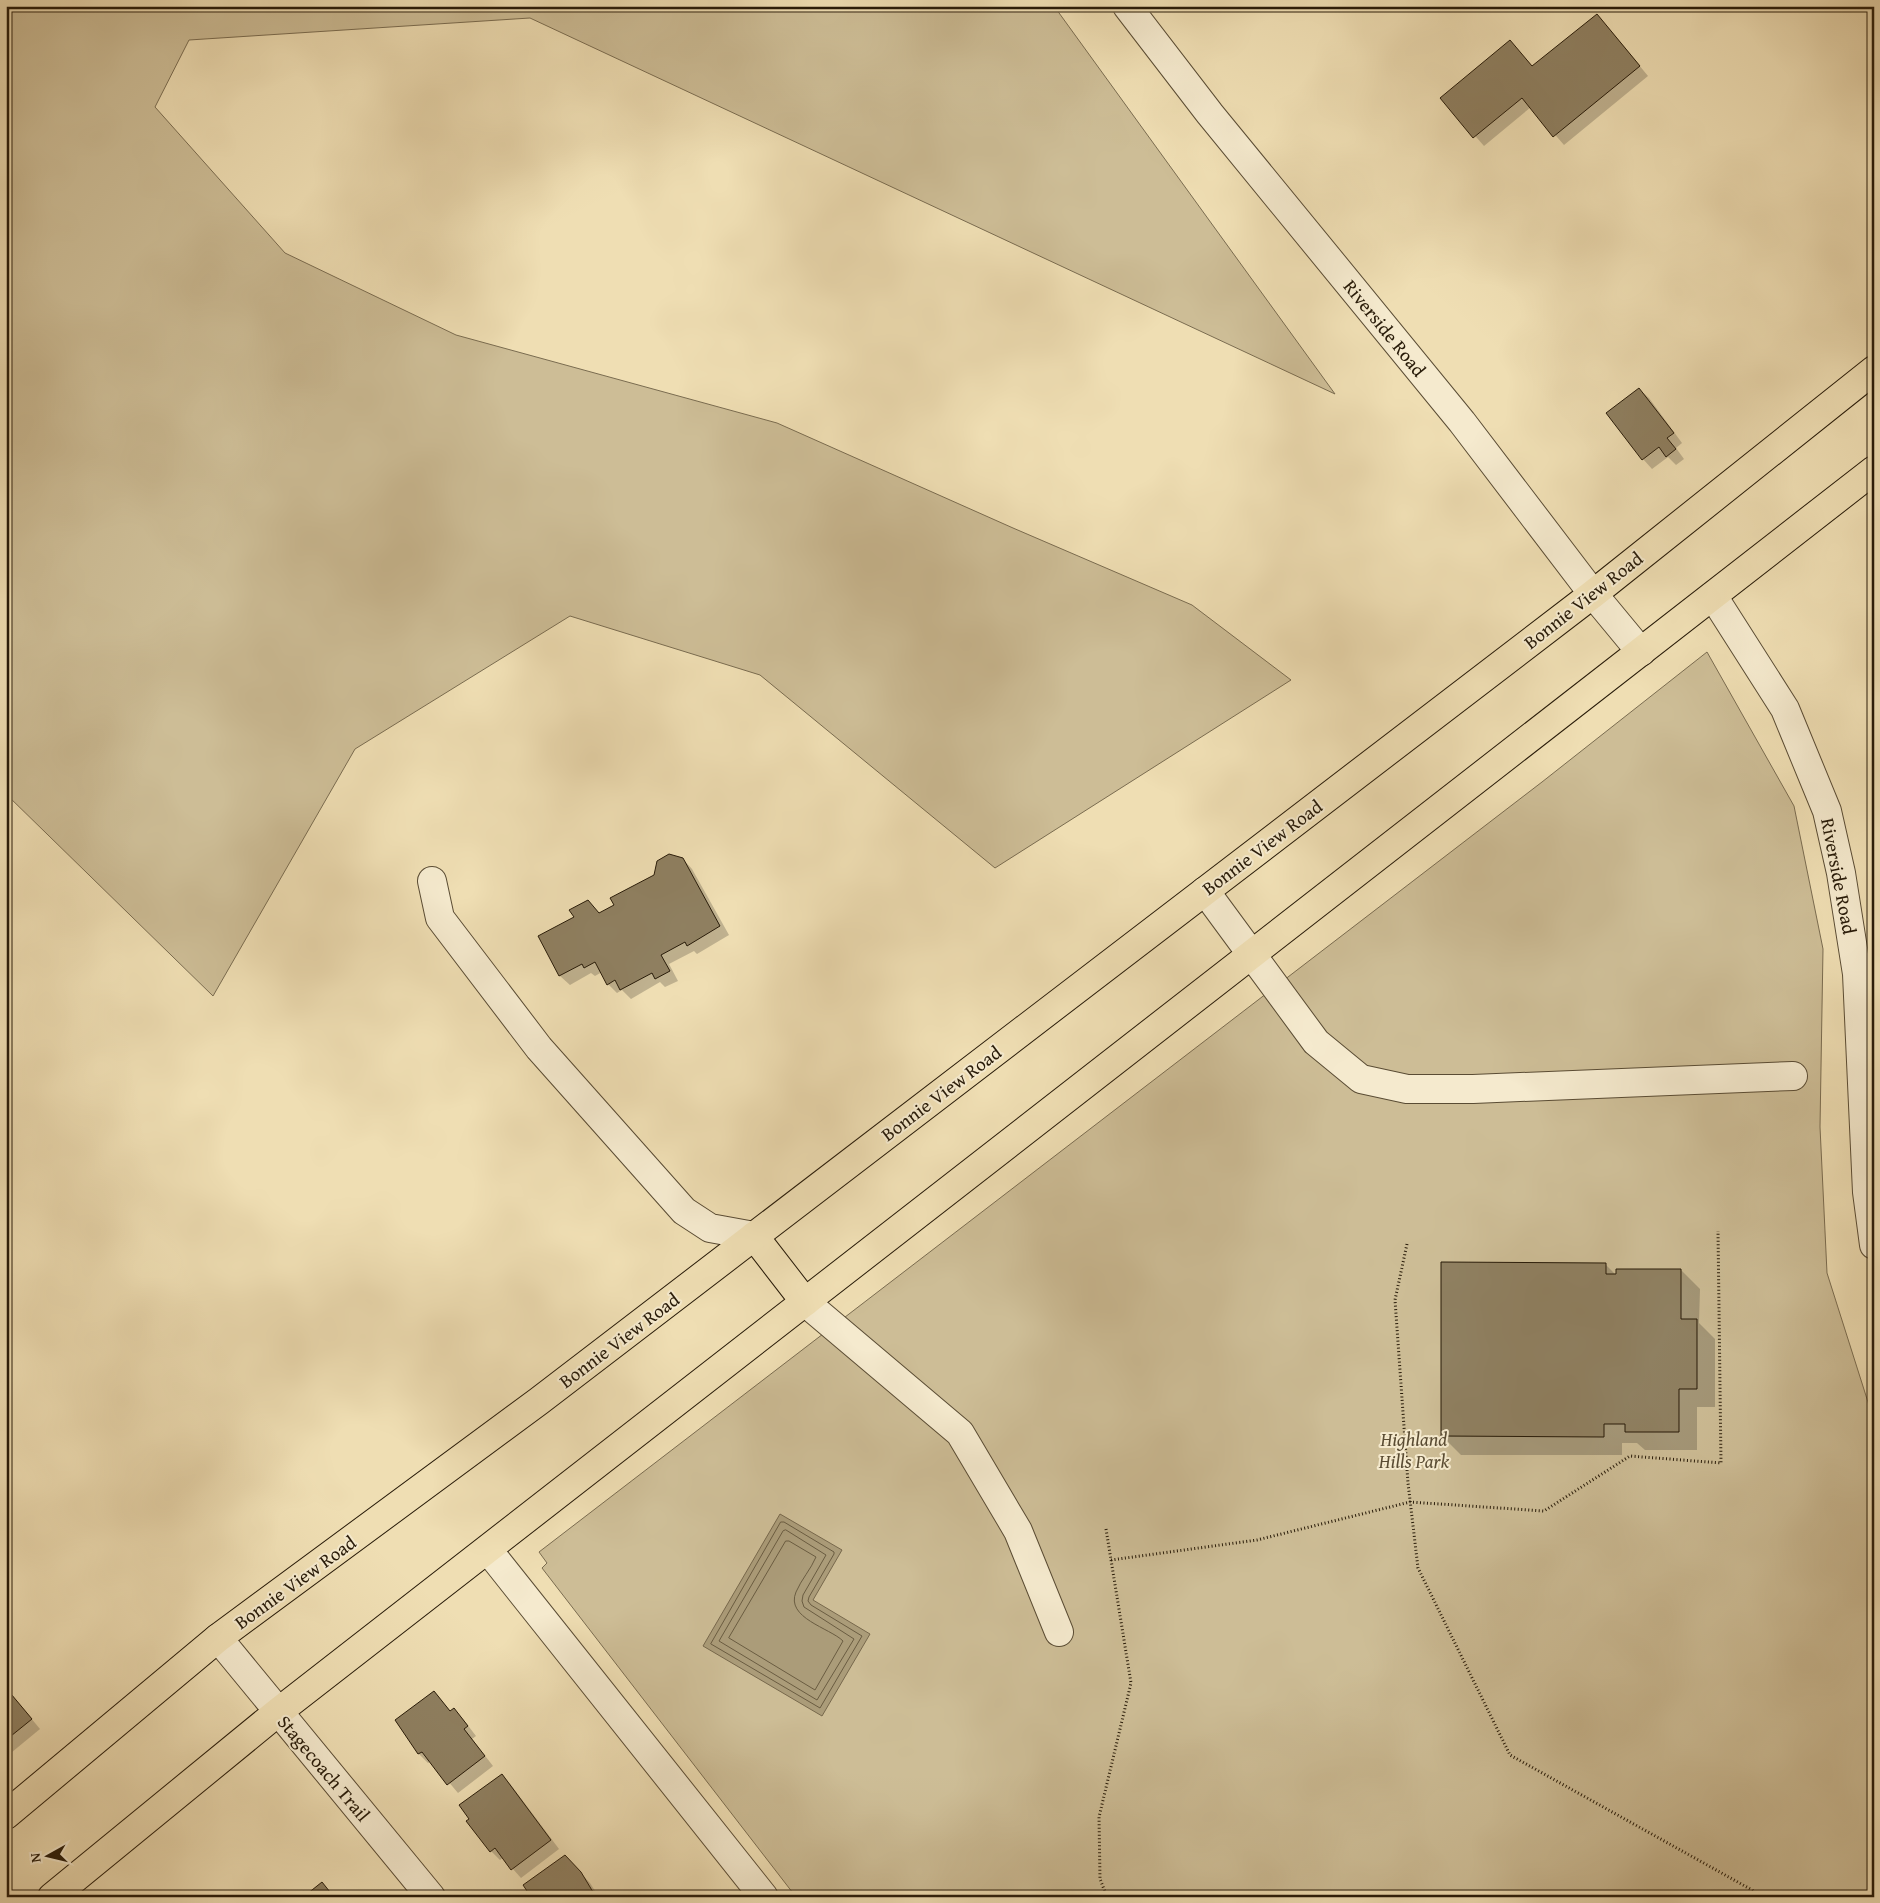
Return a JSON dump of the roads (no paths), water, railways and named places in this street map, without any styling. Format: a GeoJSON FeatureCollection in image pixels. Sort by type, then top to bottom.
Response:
{"type":"FeatureCollection","features":[{"type":"Feature","properties":{"kind":"main road","name":"Bonnie View Road"},"geometry":{"type":"LineString","coordinates":[[6,1815],[218,1638],[540,1401],[1592,594],[1874,370]]}},
{"type":"Feature","properties":{"kind":"main road"},"geometry":{"type":"LineString","coordinates":[[52,1897],[278,1712],[1874,470]]}},
{"type":"Feature","properties":{"kind":"main road"},"geometry":{"type":"LineString","coordinates":[[754,1236],[805,1302]]}},
{"type":"Feature","properties":{"kind":"street","name":"Riverside Road"},"geometry":{"type":"LineString","coordinates":[[1127,6],[1210,114],[1462,422],[1592,594],[1641,652]]}},
{"type":"Feature","properties":{"kind":"street","name":"Riverside Road"},"geometry":{"type":"LineString","coordinates":[[1713,596],[1785,709],[1827,811],[1841,873],[1857,974],[1867,1192],[1874,1245]]}},
{"type":"Feature","properties":{"kind":"street"},"geometry":{"type":"LineString","coordinates":[[432,881],[440,918],[534,1040],[684,1211],[710,1228],[754,1236]]}},
{"type":"Feature","properties":{"kind":"street"},"geometry":{"type":"LineString","coordinates":[[1205,891],[1316,1042],[1360,1079],[1406,1089],[1473,1089],[1793,1076]]}},
{"type":"Feature","properties":{"kind":"street"},"geometry":{"type":"LineString","coordinates":[[805,1302],[960,1433],[1018,1532],[1059,1632]]}},
{"type":"Feature","properties":{"kind":"street"},"geometry":{"type":"LineString","coordinates":[[488,1550],[764,1897]]}},
{"type":"Feature","properties":{"kind":"street","name":"Stagecoach Trail"},"geometry":{"type":"LineString","coordinates":[[218,1638],[431,1897]]}},
{"type":"Feature","properties":{"kind":"water"},"geometry":{"type":"Polygon","coordinates":[[[780,1514],[842,1550],[813,1600],[870,1634],[822,1716],[703,1646],[780,1514]]]}},
{"type":"Feature","properties":{"kind":"park label","name":"Highland Hills Park"},"geometry":{"type":"Point","coordinates":[1414,1450]}}]}
